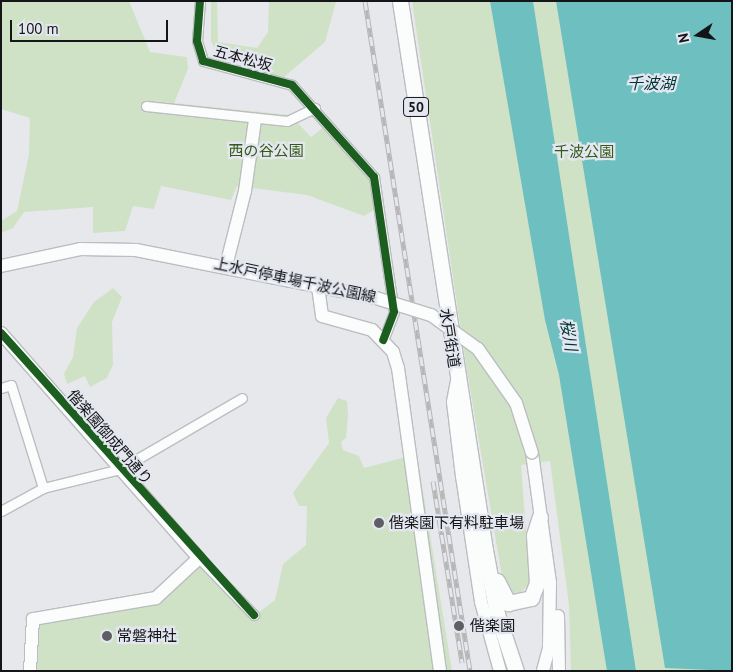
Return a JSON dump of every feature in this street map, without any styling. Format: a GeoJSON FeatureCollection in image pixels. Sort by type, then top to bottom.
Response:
{"type":"FeatureCollection","features":[{"type":"Feature","properties":{"kind":"main road","name":"水戸街道"},"geometry":{"type":"LineString","coordinates":[[400,1],[444,299],[485,550],[497,614],[516,671]]}},
{"type":"Feature","properties":{"kind":"main road"},"geometry":{"type":"LineString","coordinates":[[485,550],[502,598],[526,602],[536,583],[534,535],[540,517]]}},
{"type":"Feature","properties":{"kind":"street","name":"五本松坂"},"geometry":{"type":"LineString","coordinates":[[200,1],[199,54],[210,66],[292,85],[315,108]]}},
{"type":"Feature","properties":{"kind":"street"},"geometry":{"type":"LineString","coordinates":[[146,106],[255,120],[287,121],[315,108],[366,164],[379,192],[394,312],[383,340]]}},
{"type":"Feature","properties":{"kind":"street"},"geometry":{"type":"LineString","coordinates":[[226,266],[245,191],[255,120]]}},
{"type":"Feature","properties":{"kind":"street","name":"上水戸停車場千波公園線"},"geometry":{"type":"LineString","coordinates":[[1,266],[52,253],[106,249],[152,252],[376,298],[432,315],[478,349],[516,403],[532,453],[550,582],[551,626],[543,671]]}},
{"type":"Feature","properties":{"kind":"street"},"geometry":{"type":"LineString","coordinates":[[318,287],[322,316],[360,325],[383,340],[398,368],[440,671]]}},
{"type":"Feature","properties":{"kind":"street","name":"偕楽園御成門通り"},"geometry":{"type":"LineString","coordinates":[[1,333],[199,558]]}},
{"type":"Feature","properties":{"kind":"street"},"geometry":{"type":"LineString","coordinates":[[457,379],[453,402],[462,476],[481,602],[500,671]]}},
{"type":"Feature","properties":{"kind":"street"},"geometry":{"type":"LineString","coordinates":[[1,388],[11,385],[43,488]]}},
{"type":"Feature","properties":{"kind":"street"},"geometry":{"type":"LineString","coordinates":[[1,511],[43,488],[120,469],[242,398]]}},
{"type":"Feature","properties":{"kind":"street"},"geometry":{"type":"LineString","coordinates":[[30,671],[33,619],[156,598],[199,558],[254,615]]}},
{"type":"Feature","properties":{"kind":"street"},"geometry":{"type":"LineString","coordinates":[[550,582],[558,612],[559,671]]}},
{"type":"Feature","properties":{"kind":"green space","name":"西の谷公園"},"geometry":{"type":"Polygon","coordinates":[[[1,1],[129,1],[150,52],[187,57],[188,69],[174,103],[290,115],[311,137],[329,123],[366,164],[381,206],[364,216],[307,195],[237,186],[231,200],[161,186],[154,209],[133,206],[125,231],[93,233],[93,207],[24,212],[13,228],[1,233],[1,221],[17,211],[29,154],[30,118],[1,109],[1,1]]]}},
{"type":"Feature","properties":{"kind":"green space"},"geometry":{"type":"Polygon","coordinates":[[[211,1],[217,1],[218,42],[257,48],[268,32],[269,1],[336,2],[325,42],[284,77],[264,73],[264,65],[216,51],[211,41],[211,1]]]}},
{"type":"Feature","properties":{"kind":"green space","name":"千波公園"},"geometry":{"type":"Polygon","coordinates":[[[412,1],[732,1],[732,671],[571,671],[569,605],[550,461],[521,465],[530,583],[517,596],[503,582],[466,365],[412,1]]]}},
{"type":"Feature","properties":{"kind":"green space"},"geometry":{"type":"Polygon","coordinates":[[[113,288],[122,297],[112,322],[113,365],[107,378],[90,387],[85,376],[67,384],[64,374],[73,357],[77,328],[94,302],[113,288]]]}},
{"type":"Feature","properties":{"kind":"green space","name":"偕楽園"},"geometry":{"type":"Polygon","coordinates":[[[338,398],[347,401],[346,438],[341,442],[343,450],[359,456],[364,468],[417,454],[452,671],[35,671],[39,622],[156,599],[199,560],[254,616],[275,600],[283,564],[306,545],[307,506],[299,506],[293,493],[329,443],[326,418],[338,398]]]}},
{"type":"Feature","properties":{"kind":"water","name":"桜川"},"geometry":{"type":"Polygon","coordinates":[[[490,1],[533,1],[636,671],[607,671],[559,375],[545,320],[490,1]]]}},
{"type":"Feature","properties":{"kind":"water","name":"千波湖"},"geometry":{"type":"Polygon","coordinates":[[[556,1],[732,1],[732,671],[665,668],[556,1]]]}},
{"type":"Feature","properties":{"kind":"railway"},"geometry":{"type":"LineString","coordinates":[[365,1],[470,671]]}},
{"type":"Feature","properties":{"kind":"railway"},"geometry":{"type":"LineString","coordinates":[[433,481],[462,663]]}},
{"type":"Feature","properties":{"kind":"cycle path"},"geometry":{"type":"LineString","coordinates":[[200,1],[197,41],[203,61],[292,85],[374,177],[394,312],[383,340]]}},
{"type":"Feature","properties":{"kind":"cycle path"},"geometry":{"type":"LineString","coordinates":[[1,333],[254,615]]}},
{"type":"Feature","properties":{"kind":"place","name":"偕楽園下有料駐車場"},"geometry":{"type":"Point","coordinates":[379,523]}},
{"type":"Feature","properties":{"kind":"place","name":"偕楽園"},"geometry":{"type":"Point","coordinates":[459,626]}},
{"type":"Feature","properties":{"kind":"place","name":"常磐神社"},"geometry":{"type":"Point","coordinates":[107,636]}}]}
